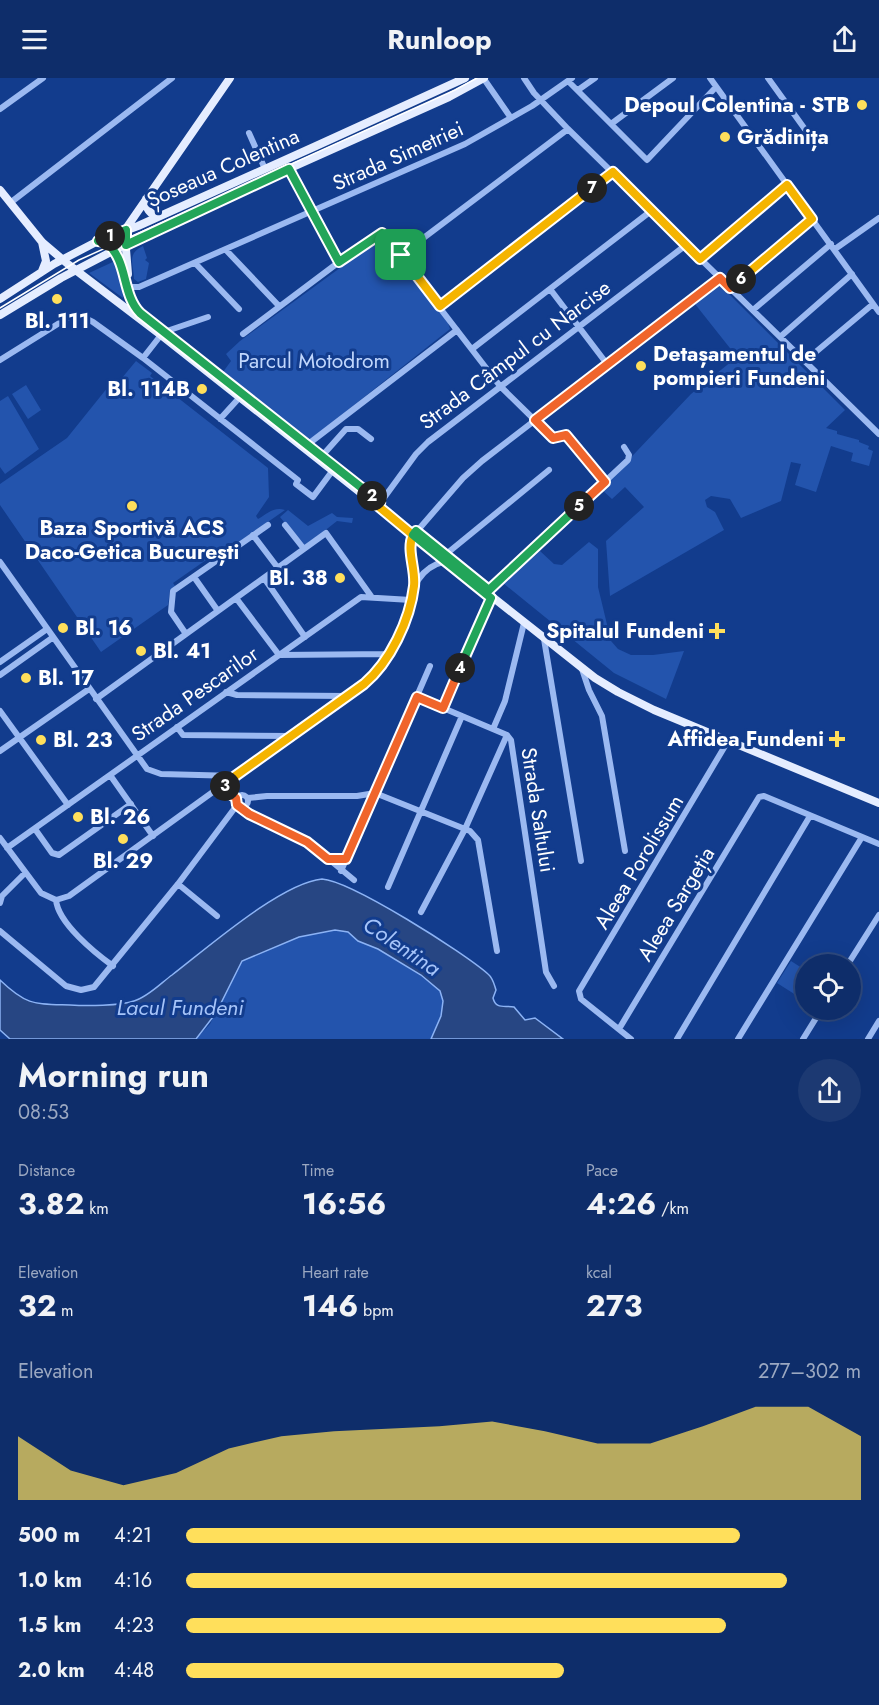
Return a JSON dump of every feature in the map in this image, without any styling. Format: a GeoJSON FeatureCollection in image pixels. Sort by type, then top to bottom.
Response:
{"type":"FeatureCollection","features":[{"type":"Feature","properties":{"kind":"main road"},"geometry":{"type":"LineString","coordinates":[[119,302],[127,300],[129,291],[126,230],[230,78]]}},
{"type":"Feature","properties":{"kind":"main road","name":"Șoseaua Colentina"},"geometry":{"type":"LineString","coordinates":[[0,299],[62,259],[98,241],[265,169],[447,82],[465,78]]}},
{"type":"Feature","properties":{"kind":"main road","name":"Șoseaua Colentina"},"geometry":{"type":"LineString","coordinates":[[0,315],[75,270],[114,250],[449,97],[484,78]]}},
{"type":"Feature","properties":{"kind":"main road"},"geometry":{"type":"LineString","coordinates":[[0,190],[42,242],[75,270],[162,333],[322,456],[582,669],[635,701],[879,803]]}},
{"type":"Feature","properties":{"kind":"main road"},"geometry":{"type":"LineString","coordinates":[[146,199],[148,209],[159,216]]}},
{"type":"Feature","properties":{"kind":"main road"},"geometry":{"type":"LineString","coordinates":[[98,241],[106,242],[114,250],[138,311],[240,397],[379,504]]}},
{"type":"Feature","properties":{"kind":"main road"},"geometry":{"type":"LineString","coordinates":[[41,273],[46,261],[42,242]]}},
{"type":"Feature","properties":{"kind":"main road"},"geometry":{"type":"LineString","coordinates":[[490,594],[579,661],[625,691],[879,798]]}},
{"type":"Feature","properties":{"kind":"street"},"geometry":{"type":"LineString","coordinates":[[0,109],[43,78]]}},
{"type":"Feature","properties":{"kind":"street"},"geometry":{"type":"LineString","coordinates":[[10,203],[172,78]]}},
{"type":"Feature","properties":{"kind":"street"},"geometry":{"type":"LineString","coordinates":[[484,78],[511,118]]}},
{"type":"Feature","properties":{"kind":"street"},"geometry":{"type":"LineString","coordinates":[[518,78],[700,259],[878,430]]}},
{"type":"Feature","properties":{"kind":"street"},"geometry":{"type":"LineString","coordinates":[[524,78],[530,88]]}},
{"type":"Feature","properties":{"kind":"street"},"geometry":{"type":"LineString","coordinates":[[578,90],[595,78]]}},
{"type":"Feature","properties":{"kind":"street"},"geometry":{"type":"LineString","coordinates":[[611,124],[673,78]]}},
{"type":"Feature","properties":{"kind":"street"},"geometry":{"type":"LineString","coordinates":[[710,78],[879,312]]}},
{"type":"Feature","properties":{"kind":"street"},"geometry":{"type":"LineString","coordinates":[[768,78],[807,132]]}},
{"type":"Feature","properties":{"kind":"street"},"geometry":{"type":"LineString","coordinates":[[570,79],[647,160],[716,87]]}},
{"type":"Feature","properties":{"kind":"street","name":"Strada Simetriei"},"geometry":{"type":"LineString","coordinates":[[129,291],[465,144],[541,100],[570,79]]}},
{"type":"Feature","properties":{"kind":"street"},"geometry":{"type":"LineString","coordinates":[[401,255],[568,129]]}},
{"type":"Feature","properties":{"kind":"street"},"geometry":{"type":"LineString","coordinates":[[249,133],[265,169]]}},
{"type":"Feature","properties":{"kind":"street"},"geometry":{"type":"LineString","coordinates":[[289,169],[339,262]]}},
{"type":"Feature","properties":{"kind":"street"},"geometry":{"type":"LineString","coordinates":[[440,306],[613,172]]}},
{"type":"Feature","properties":{"kind":"street"},"geometry":{"type":"LineString","coordinates":[[700,259],[787,185]]}},
{"type":"Feature","properties":{"kind":"street"},"geometry":{"type":"LineString","coordinates":[[472,349],[651,211]]}},
{"type":"Feature","properties":{"kind":"street"},"geometry":{"type":"LineString","coordinates":[[753,310],[833,246],[879,218]]}},
{"type":"Feature","properties":{"kind":"street"},"geometry":{"type":"LineString","coordinates":[[730,288],[812,219]]}},
{"type":"Feature","properties":{"kind":"street"},"geometry":{"type":"LineString","coordinates":[[243,334],[339,262],[382,233],[500,386],[555,438],[562,434],[566,435],[605,482]]}},
{"type":"Feature","properties":{"kind":"street","name":"Strada Câmpul cu Narcise"},"geometry":{"type":"LineString","coordinates":[[379,504],[423,447],[686,245]]}},
{"type":"Feature","properties":{"kind":"street"},"geometry":{"type":"LineString","coordinates":[[226,250],[279,306]]}},
{"type":"Feature","properties":{"kind":"street"},"geometry":{"type":"LineString","coordinates":[[195,263],[239,309]]}},
{"type":"Feature","properties":{"kind":"street"},"geometry":{"type":"LineString","coordinates":[[780,337],[852,274]]}},
{"type":"Feature","properties":{"kind":"street"},"geometry":{"type":"LineString","coordinates":[[415,585],[411,543],[415,533],[472,469],[720,278]]}},
{"type":"Feature","properties":{"kind":"street"},"geometry":{"type":"LineString","coordinates":[[550,289],[607,364]]}},
{"type":"Feature","properties":{"kind":"street"},"geometry":{"type":"LineString","coordinates":[[805,361],[873,304]]}},
{"type":"Feature","properties":{"kind":"street"},"geometry":{"type":"LineString","coordinates":[[0,360],[69,317],[76,315],[93,322],[142,358],[298,480],[296,484],[312,497],[333,470]]}},
{"type":"Feature","properties":{"kind":"street"},"geometry":{"type":"LineString","coordinates":[[142,358],[162,333],[208,317]]}},
{"type":"Feature","properties":{"kind":"street"},"geometry":{"type":"LineString","coordinates":[[307,445],[457,330]]}},
{"type":"Feature","properties":{"kind":"street"},"geometry":{"type":"LineString","coordinates":[[218,418],[240,397]]}},
{"type":"Feature","properties":{"kind":"street"},"geometry":{"type":"LineString","coordinates":[[322,456],[346,429],[355,428],[371,440]]}},
{"type":"Feature","properties":{"kind":"street"},"geometry":{"type":"LineString","coordinates":[[443,708],[490,594],[628,460],[624,447]]}},
{"type":"Feature","properties":{"kind":"street"},"geometry":{"type":"LineString","coordinates":[[0,838],[41,893],[56,900],[64,899],[76,891],[374,675],[390,654],[400,633],[415,585],[425,570],[446,558],[549,470]]}},
{"type":"Feature","properties":{"kind":"street"},"geometry":{"type":"LineString","coordinates":[[186,634],[171,612],[174,591],[268,525]]}},
{"type":"Feature","properties":{"kind":"street"},"geometry":{"type":"LineString","coordinates":[[285,525],[304,549]]}},
{"type":"Feature","properties":{"kind":"street"},"geometry":{"type":"LineString","coordinates":[[96,699],[326,533],[371,596],[411,600]]}},
{"type":"Feature","properties":{"kind":"street"},"geometry":{"type":"LineString","coordinates":[[253,535],[278,568]]}},
{"type":"Feature","properties":{"kind":"street"},"geometry":{"type":"LineString","coordinates":[[0,562],[147,769],[161,774],[236,776]]}},
{"type":"Feature","properties":{"kind":"street"},"geometry":{"type":"LineString","coordinates":[[194,577],[218,611]]}},
{"type":"Feature","properties":{"kind":"street"},"geometry":{"type":"LineString","coordinates":[[264,578],[305,637]]}},
{"type":"Feature","properties":{"kind":"street","name":"Strada Pescarilor"},"geometry":{"type":"LineString","coordinates":[[7,849],[361,597],[371,596]]}},
{"type":"Feature","properties":{"kind":"street"},"geometry":{"type":"LineString","coordinates":[[236,598],[279,655],[390,654]]}},
{"type":"Feature","properties":{"kind":"street"},"geometry":{"type":"LineString","coordinates":[[493,729],[505,701],[524,623]]}},
{"type":"Feature","properties":{"kind":"street"},"geometry":{"type":"LineString","coordinates":[[0,662],[46,629]]}},
{"type":"Feature","properties":{"kind":"street"},"geometry":{"type":"LineString","coordinates":[[0,675],[52,638]]}},
{"type":"Feature","properties":{"kind":"street"},"geometry":{"type":"LineString","coordinates":[[544,639],[581,861]]}},
{"type":"Feature","properties":{"kind":"street"},"geometry":{"type":"LineString","coordinates":[[341,871],[430,666]]}},
{"type":"Feature","properties":{"kind":"street"},"geometry":{"type":"LineString","coordinates":[[582,669],[602,716],[626,850]]}},
{"type":"Feature","properties":{"kind":"street"},"geometry":{"type":"LineString","coordinates":[[0,751],[89,689]]}},
{"type":"Feature","properties":{"kind":"street"},"geometry":{"type":"LineString","coordinates":[[226,692],[237,695],[348,696]]}},
{"type":"Feature","properties":{"kind":"street","name":"Strada Saltului"},"geometry":{"type":"LineString","coordinates":[[417,697],[507,735],[512,743],[546,972],[554,986]]}},
{"type":"Feature","properties":{"kind":"street"},"geometry":{"type":"LineString","coordinates":[[0,711],[68,806]]}},
{"type":"Feature","properties":{"kind":"street"},"geometry":{"type":"LineString","coordinates":[[388,887],[462,716]]}},
{"type":"Feature","properties":{"kind":"street"},"geometry":{"type":"LineString","coordinates":[[177,727],[183,735],[290,736]]}},
{"type":"Feature","properties":{"kind":"street"},"geometry":{"type":"LineString","coordinates":[[421,912],[465,829],[507,735]]}},
{"type":"Feature","properties":{"kind":"street","name":"Aleea Porolissum"},"geometry":{"type":"LineString","coordinates":[[619,1029],[581,999],[579,991],[728,741]]}},
{"type":"Feature","properties":{"kind":"street"},"geometry":{"type":"LineString","coordinates":[[110,775],[153,836]]}},
{"type":"Feature","properties":{"kind":"street"},"geometry":{"type":"LineString","coordinates":[[224,784],[229,793],[249,814],[307,842],[354,880]]}},
{"type":"Feature","properties":{"kind":"street"},"geometry":{"type":"LineString","coordinates":[[0,931],[66,986],[74,989],[92,988],[100,982],[178,884],[239,804],[242,795],[248,798],[357,796],[375,793],[474,834],[478,840],[497,951]]}},
{"type":"Feature","properties":{"kind":"street","name":"Aleea Sargeția"},"geometry":{"type":"LineString","coordinates":[[619,1029],[761,796],[810,816]]}},
{"type":"Feature","properties":{"kind":"street"},"geometry":{"type":"LineString","coordinates":[[239,804],[248,804],[248,798]]}},
{"type":"Feature","properties":{"kind":"street"},"geometry":{"type":"LineString","coordinates":[[35,829],[52,853],[59,855],[131,804]]}},
{"type":"Feature","properties":{"kind":"street"},"geometry":{"type":"LineString","coordinates":[[676,1039],[810,816],[879,844]]}},
{"type":"Feature","properties":{"kind":"street"},"geometry":{"type":"LineString","coordinates":[[738,1039],[862,837]]}},
{"type":"Feature","properties":{"kind":"street"},"geometry":{"type":"LineString","coordinates":[[328,859],[346,859]]}},
{"type":"Feature","properties":{"kind":"street"},"geometry":{"type":"LineString","coordinates":[[1,898],[25,873]]}},
{"type":"Feature","properties":{"kind":"street"},"geometry":{"type":"LineString","coordinates":[[178,884],[217,916]]}},
{"type":"Feature","properties":{"kind":"street"},"geometry":{"type":"LineString","coordinates":[[56,900],[61,914],[81,938],[113,966]]}},
{"type":"Feature","properties":{"kind":"street"},"geometry":{"type":"LineString","coordinates":[[854,954],[879,915]]}},
{"type":"Feature","properties":{"kind":"street"},"geometry":{"type":"LineString","coordinates":[[803,1039],[815,1020]]}},
{"type":"Feature","properties":{"kind":"street"},"geometry":{"type":"LineString","coordinates":[[868,1039],[879,1020]]}},
{"type":"Feature","properties":{"kind":"street"},"geometry":{"type":"LineString","coordinates":[[619,1029],[631,1039]]}},
{"type":"Feature","properties":{"kind":"green space","name":"Parcul Motodrom"},"geometry":{"type":"Polygon","coordinates":[[[381,240],[386,241],[448,323],[450,329],[310,440],[223,372],[231,361],[226,354],[240,341],[381,240]]]}},
{"type":"Feature","properties":{"kind":"green space"},"geometry":{"type":"Polygon","coordinates":[[[143,246],[147,258],[145,260],[149,263],[146,279],[138,282],[134,279],[132,259],[135,252],[143,246]]]}},
{"type":"Feature","properties":{"kind":"green space"},"geometry":{"type":"Polygon","coordinates":[[[115,261],[122,275],[123,298],[89,273],[115,261]]]}},
{"type":"Feature","properties":{"kind":"green space"},"geometry":{"type":"Polygon","coordinates":[[[719,284],[845,410],[826,428],[869,446],[868,449],[873,451],[869,466],[851,461],[853,453],[831,446],[816,492],[795,485],[801,464],[791,462],[781,501],[741,518],[730,499],[711,496],[705,500],[707,507],[715,512],[724,530],[610,596],[606,541],[644,507],[625,487],[612,499],[601,489],[691,394],[737,357],[695,304],[719,284]]]}},
{"type":"Feature","properties":{"kind":"green space","name":"Baza Sportivă ACS Daco-Getica București"},"geometry":{"type":"Polygon","coordinates":[[[136,361],[152,373],[150,376],[268,468],[269,497],[256,516],[258,519],[274,510],[285,510],[222,554],[219,551],[173,583],[175,586],[170,590],[168,605],[101,652],[0,505],[0,484],[67,438],[108,387],[112,390],[136,361]]]}},
{"type":"Feature","properties":{"kind":"green space"},"geometry":{"type":"Polygon","coordinates":[[[26,385],[41,410],[28,419],[12,394],[26,385]]]}},
{"type":"Feature","properties":{"kind":"green space"},"geometry":{"type":"Polygon","coordinates":[[[8,396],[39,449],[5,474],[0,467],[0,401],[8,396]]]}},
{"type":"Feature","properties":{"kind":"green space"},"geometry":{"type":"Polygon","coordinates":[[[288,510],[308,526],[332,513],[337,517],[353,518],[352,523],[337,521],[304,547],[280,517],[288,510]]]}},
{"type":"Feature","properties":{"kind":"green space"},"geometry":{"type":"Polygon","coordinates":[[[589,542],[598,549],[598,587],[611,641],[618,649],[631,655],[684,651],[666,699],[614,673],[503,583],[540,551],[554,564],[562,565],[589,542]]]}},
{"type":"Feature","properties":{"kind":"green space"},"geometry":{"type":"Polygon","coordinates":[[[335,930],[348,932],[358,941],[378,949],[440,991],[443,1001],[441,1016],[431,1039],[196,1039],[210,1024],[242,961],[299,937],[335,930]]]}},
{"type":"Feature","properties":{"kind":"green space"},"geometry":{"type":"Polygon","coordinates":[[[791,961],[795,964],[795,994],[777,983],[791,961]]]}},
{"type":"Feature","properties":{"kind":"water","name":"Lacul Fundeni"},"geometry":{"type":"Polygon","coordinates":[[[322,879],[381,904],[456,950],[491,977],[496,990],[493,998],[496,1004],[514,1007],[525,1020],[535,1018],[563,1039],[431,1039],[441,1016],[443,1001],[440,991],[421,975],[378,949],[358,941],[348,932],[335,930],[299,937],[242,961],[216,1013],[196,1039],[10,1039],[0,1030],[0,980],[17,995],[40,1004],[103,1005],[134,1001],[149,993],[265,904],[305,883],[322,879]]]}},
{"type":"Feature","properties":{"kind":"tram line"},"geometry":{"type":"LineString","coordinates":[[0,308],[79,260],[477,78]]}},
{"type":"Feature","properties":{"kind":"place","name":"Depoul Colentina - STB"},"geometry":{"type":"Point","coordinates":[862,105]}},
{"type":"Feature","properties":{"kind":"place","name":"Grădinița"},"geometry":{"type":"Point","coordinates":[725,137]}},
{"type":"Feature","properties":{"kind":"place","name":"Bl. 111"},"geometry":{"type":"Point","coordinates":[57,299]}},
{"type":"Feature","properties":{"kind":"place","name":"Detașamentul de pompieri Fundeni"},"geometry":{"type":"Point","coordinates":[641,366]}},
{"type":"Feature","properties":{"kind":"place","name":"Bl. 114B"},"geometry":{"type":"Point","coordinates":[202,389]}},
{"type":"Feature","properties":{"kind":"place","name":"Baza Sportivă ACS Daco-Getica București"},"geometry":{"type":"Point","coordinates":[132,506]}},
{"type":"Feature","properties":{"kind":"place","name":"Bl. 38"},"geometry":{"type":"Point","coordinates":[340,578]}},
{"type":"Feature","properties":{"kind":"place","name":"Bl. 16"},"geometry":{"type":"Point","coordinates":[63,628]}},
{"type":"Feature","properties":{"kind":"place","name":"Spitalul Fundeni"},"geometry":{"type":"Point","coordinates":[717,631]}},
{"type":"Feature","properties":{"kind":"place","name":"Bl. 41"},"geometry":{"type":"Point","coordinates":[141,651]}},
{"type":"Feature","properties":{"kind":"place","name":"Bl. 17"},"geometry":{"type":"Point","coordinates":[26,678]}},
{"type":"Feature","properties":{"kind":"place","name":"Affidea Fundeni"},"geometry":{"type":"Point","coordinates":[837,739]}},
{"type":"Feature","properties":{"kind":"place","name":"Bl. 23"},"geometry":{"type":"Point","coordinates":[41,740]}},
{"type":"Feature","properties":{"kind":"place","name":"Bl. 26"},"geometry":{"type":"Point","coordinates":[78,817]}},
{"type":"Feature","properties":{"kind":"place","name":"Bl. 29"},"geometry":{"type":"Point","coordinates":[123,839]}},
{"type":"Feature","properties":{"kind":"route"},"geometry":{"type":"LineString","coordinates":[[401,255],[382,233],[339,262],[289,169],[126,245],[126,230],[98,241],[110,245],[117,256],[125,274],[131,300],[140,313],[380,503],[378,506],[413,535],[411,543],[415,585],[400,633],[386,660],[374,675],[348,696],[224,784],[229,793],[236,798],[237,805],[249,814],[307,842],[328,859],[333,860],[346,859],[417,697],[443,708],[491,598],[413,535],[416,531],[489,590],[605,482],[566,435],[562,434],[553,438],[535,420],[720,278],[730,288],[812,219],[787,185],[700,259],[613,172],[440,306],[401,255]]}},
{"type":"Feature","properties":{"kind":"water label","name":"Colentina"},"geometry":{"type":"Point","coordinates":[402,946]}}]}
